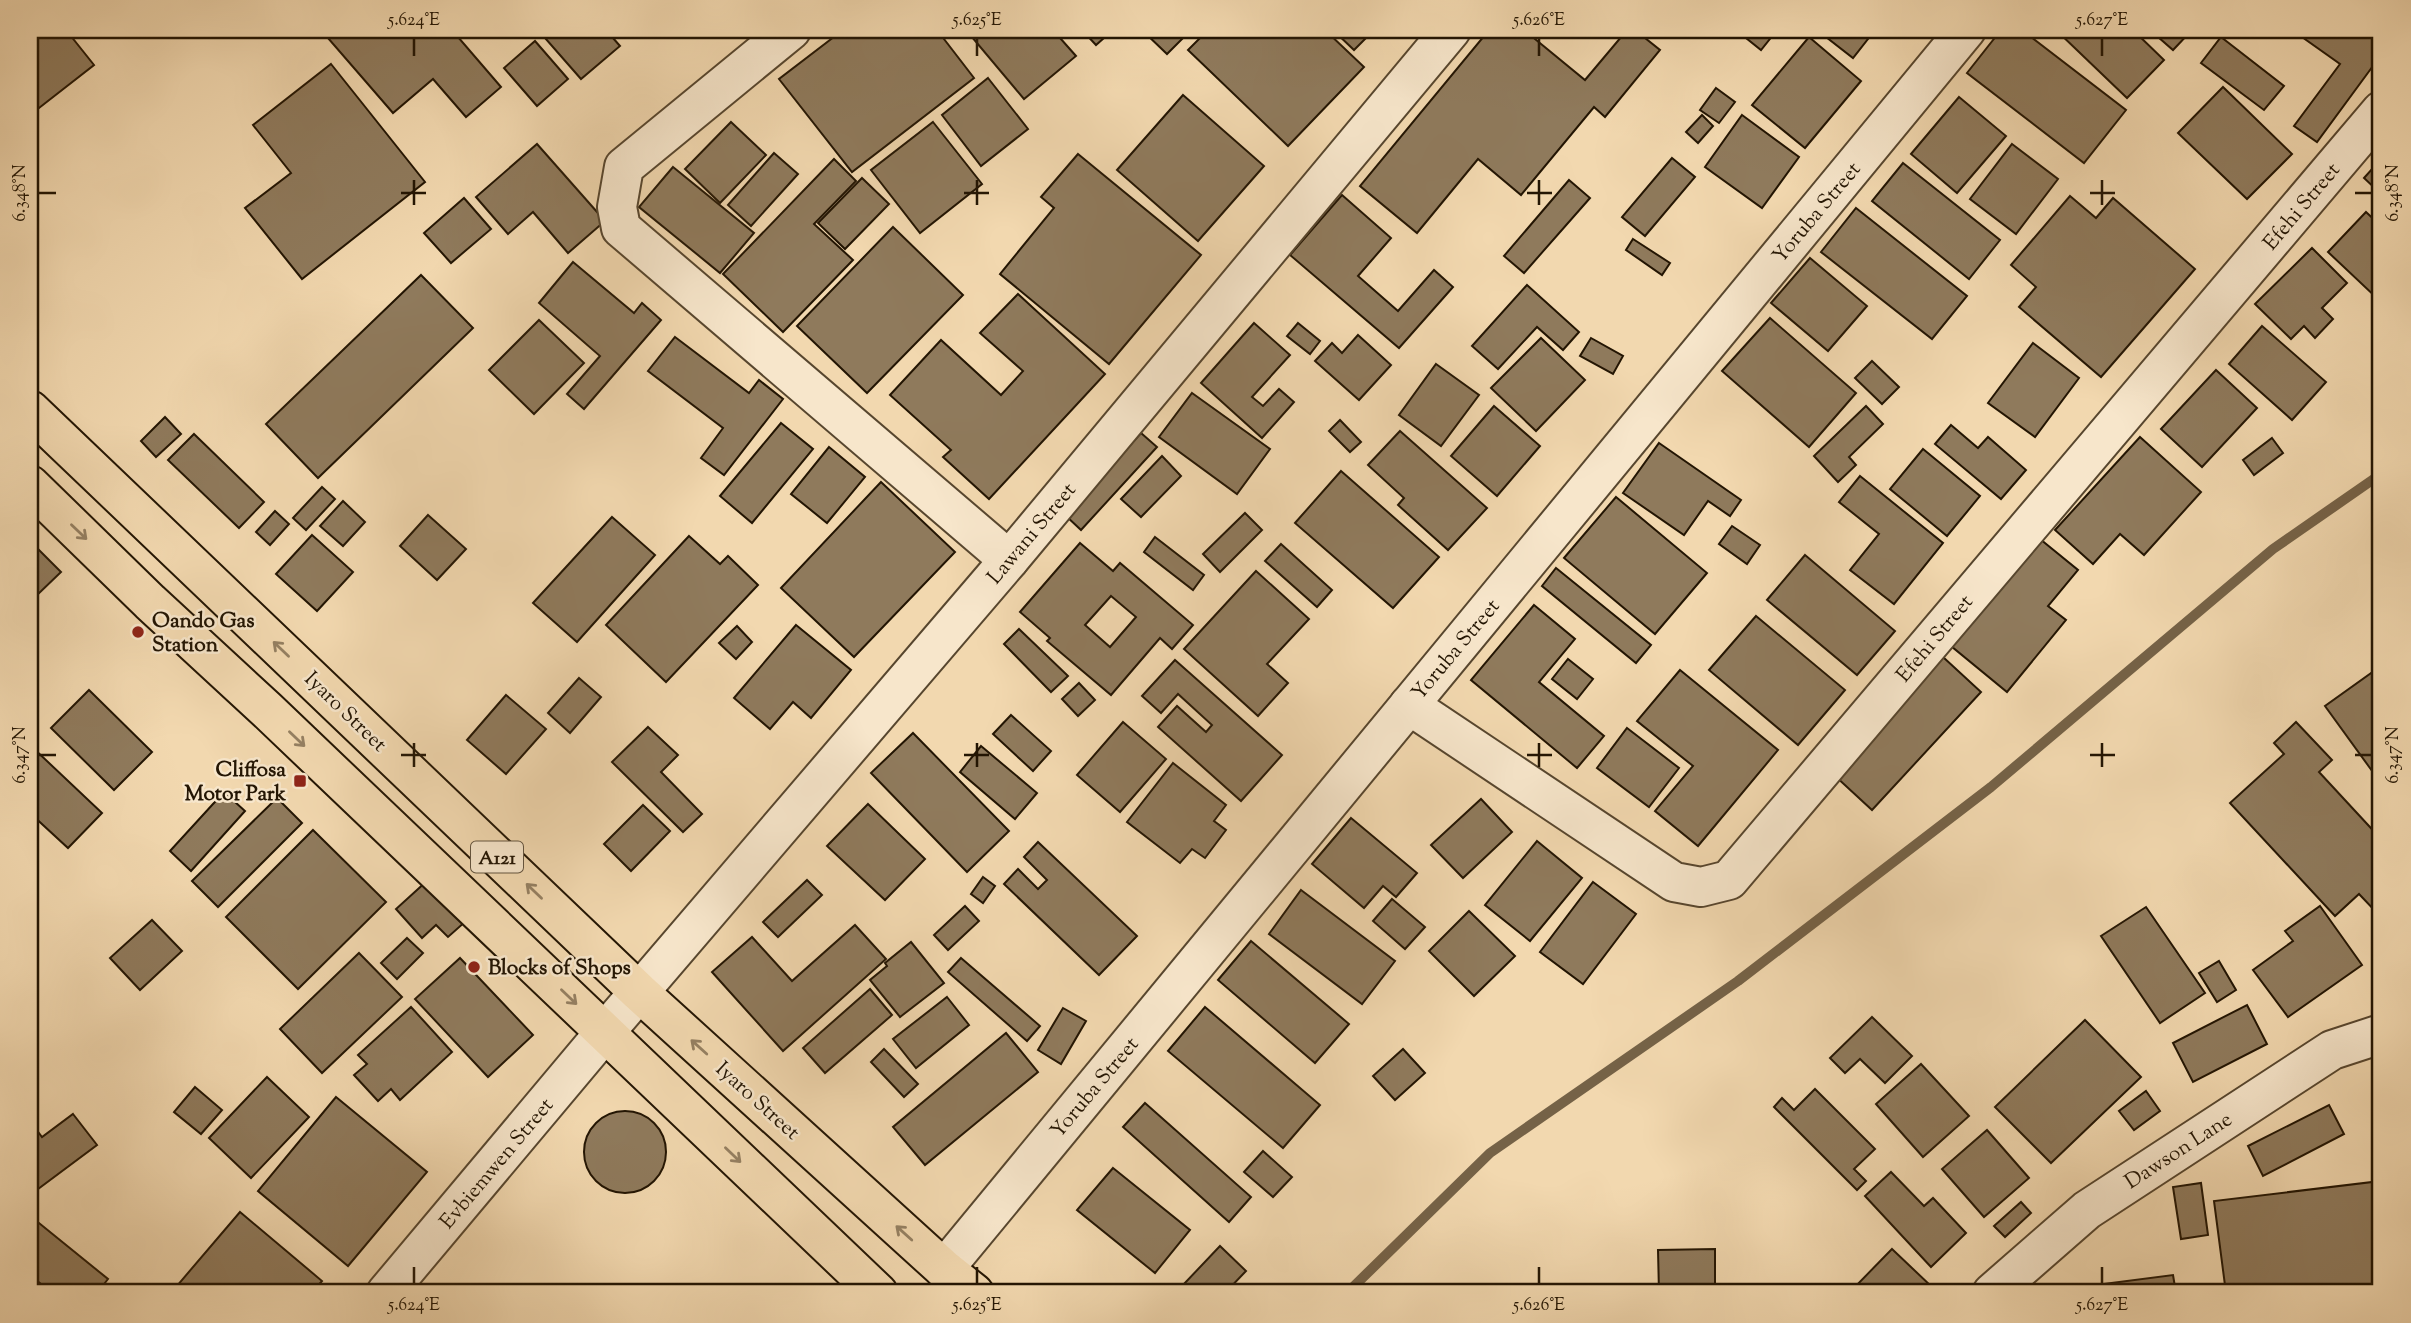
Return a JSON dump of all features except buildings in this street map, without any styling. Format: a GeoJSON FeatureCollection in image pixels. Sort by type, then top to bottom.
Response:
{"type":"FeatureCollection","features":[{"type":"Feature","properties":{"kind":"highway","name":"Iyaro Street"},"geometry":{"type":"LineString","coordinates":[[30,410],[639,992],[944,1269],[974,1293]]}},
{"type":"Feature","properties":{"kind":"highway","name":"A121"},"geometry":{"type":"LineString","coordinates":[[30,485],[878,1293]]}},
{"type":"Feature","properties":{"kind":"street"},"geometry":{"type":"LineString","coordinates":[[791,30],[624,167],[617,207],[621,228],[1009,560]]}},
{"type":"Feature","properties":{"kind":"street","name":"Lawani Street"},"geometry":{"type":"LineString","coordinates":[[605,1032],[1009,560],[1451,30]]}},
{"type":"Feature","properties":{"kind":"street","name":"Yoruba Street"},"geometry":{"type":"LineString","coordinates":[[944,1269],[1966,30]]}},
{"type":"Feature","properties":{"kind":"street","name":"Efehi Street"},"geometry":{"type":"LineString","coordinates":[[1409,705],[1674,882],[1701,887],[1729,880],[2381,111]]}},
{"type":"Feature","properties":{"kind":"street","name":"Evbiemwen Street"},"geometry":{"type":"LineString","coordinates":[[386,1293],[605,1032]]}},
{"type":"Feature","properties":{"kind":"street","name":"Dawson Lane"},"geometry":{"type":"LineString","coordinates":[[1992,1293],[2098,1203],[2332,1049],[2381,1034]]}},
{"type":"Feature","properties":{"kind":"waterway"},"geometry":{"type":"LineString","coordinates":[[1347,1293],[1490,1153],[1738,981],[1991,787],[2273,549],[2381,474]]}},
{"type":"Feature","properties":{"kind":"place","name":"Oando Gas Station"},"geometry":{"type":"Point","coordinates":[138,632]}},
{"type":"Feature","properties":{"kind":"place","name":"Cliffosa Motor Park"},"geometry":{"type":"Point","coordinates":[300,781]}},
{"type":"Feature","properties":{"kind":"place","name":"Blocks of Shops"},"geometry":{"type":"Point","coordinates":[474,967]}}]}
